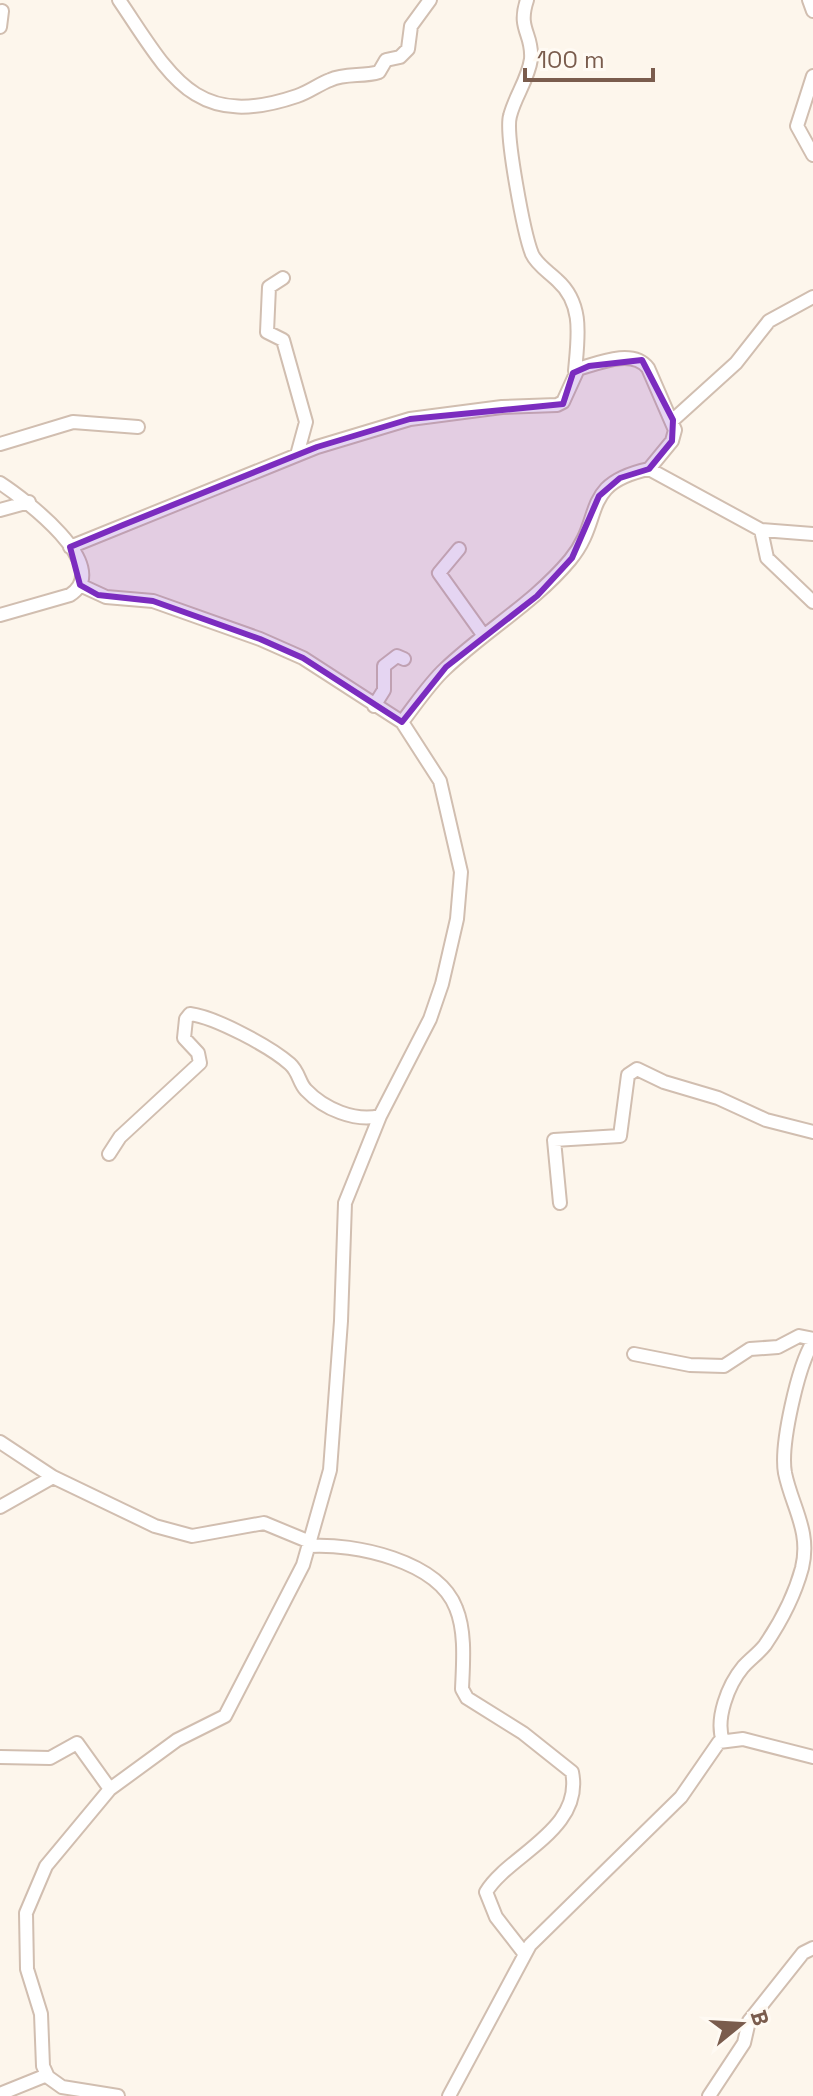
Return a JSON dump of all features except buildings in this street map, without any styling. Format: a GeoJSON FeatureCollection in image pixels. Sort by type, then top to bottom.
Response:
{"type":"FeatureCollection","features":[{"type":"Feature","properties":{"kind":"street"},"geometry":{"type":"LineString","coordinates":[[119,0],[185,90],[206,103],[223,106],[283,100],[337,77],[379,72],[386,60],[400,57],[408,49],[411,26],[430,0]]}},
{"type":"Feature","properties":{"kind":"street"},"geometry":{"type":"LineString","coordinates":[[70,547],[297,455],[410,419],[563,402],[575,371],[578,329],[572,296],[532,254],[511,150],[510,114],[526,81],[531,60],[531,45],[522,20],[527,0]]}},
{"type":"Feature","properties":{"kind":"street"},"geometry":{"type":"LineString","coordinates":[[809,0],[813,11]]}},
{"type":"Feature","properties":{"kind":"street"},"geometry":{"type":"LineString","coordinates":[[0,27],[2,11]]}},
{"type":"Feature","properties":{"kind":"street"},"geometry":{"type":"LineString","coordinates":[[813,76],[797,126],[813,155]]}},
{"type":"Feature","properties":{"kind":"street"},"geometry":{"type":"LineString","coordinates":[[283,278],[269,287],[267,332],[283,340],[305,416],[297,455]]}},
{"type":"Feature","properties":{"kind":"street"},"geometry":{"type":"LineString","coordinates":[[673,420],[736,363],[769,321],[813,297]]}},
{"type":"Feature","properties":{"kind":"street"},"geometry":{"type":"LineString","coordinates":[[402,722],[439,675],[537,596],[572,558],[586,535],[593,507],[602,491],[620,478],[649,469],[672,441],[673,420],[642,360],[615,360],[575,371]]}},
{"type":"Feature","properties":{"kind":"street"},"geometry":{"type":"LineString","coordinates":[[0,444],[73,422],[138,427]]}},
{"type":"Feature","properties":{"kind":"street"},"geometry":{"type":"LineString","coordinates":[[649,469],[761,530],[813,534]]}},
{"type":"Feature","properties":{"kind":"street"},"geometry":{"type":"LineString","coordinates":[[0,483],[29,502],[70,547],[80,569],[80,585],[70,595],[0,615]]}},
{"type":"Feature","properties":{"kind":"street"},"geometry":{"type":"LineString","coordinates":[[0,510],[29,502]]}},
{"type":"Feature","properties":{"kind":"street"},"geometry":{"type":"LineString","coordinates":[[761,530],[767,558],[813,602]]}},
{"type":"Feature","properties":{"kind":"street"},"geometry":{"type":"LineString","coordinates":[[459,549],[439,573],[484,636]]}},
{"type":"Feature","properties":{"kind":"street"},"geometry":{"type":"LineString","coordinates":[[80,585],[106,597],[153,601],[260,639],[303,658],[402,722],[440,781],[461,872],[457,919],[442,984],[430,1019],[380,1116],[345,1203],[332,1453],[310,1544],[293,1585],[225,1716],[177,1740],[110,1789],[46,1866],[26,1913],[27,1969],[41,2014],[43,2066],[47,2075],[62,2087],[118,2096]]}},
{"type":"Feature","properties":{"kind":"street"},"geometry":{"type":"LineString","coordinates":[[374,706],[384,690],[384,666],[397,656],[404,659]]}},
{"type":"Feature","properties":{"kind":"street"},"geometry":{"type":"LineString","coordinates":[[109,1154],[120,1137],[200,1063],[198,1053],[184,1038],[186,1019],[190,1014],[212,1021],[286,1061],[296,1071],[306,1090],[332,1108],[358,1118],[380,1116]]}},
{"type":"Feature","properties":{"kind":"street"},"geometry":{"type":"LineString","coordinates":[[560,1203],[554,1140],[620,1136],[628,1075],[637,1069],[664,1082],[718,1098],[766,1120],[813,1132]]}},
{"type":"Feature","properties":{"kind":"street"},"geometry":{"type":"LineString","coordinates":[[449,2096],[524,1953],[551,1922],[681,1797],[723,1741],[720,1717],[738,1675],[770,1637],[794,1590],[805,1557],[804,1527],[789,1489],[783,1453],[807,1353],[813,1341],[799,1336],[778,1347],[750,1349],[724,1366],[690,1365],[634,1354]]}},
{"type":"Feature","properties":{"kind":"street"},"geometry":{"type":"LineString","coordinates":[[0,1442],[53,1477],[155,1526],[186,1535],[264,1523],[310,1544],[354,1546],[433,1578],[445,1588],[457,1610],[462,1689],[467,1698],[523,1733],[572,1772],[571,1792],[548,1836],[494,1881],[486,1892],[496,1917],[524,1953]]}},
{"type":"Feature","properties":{"kind":"street"},"geometry":{"type":"LineString","coordinates":[[0,1507],[53,1477]]}},
{"type":"Feature","properties":{"kind":"street"},"geometry":{"type":"LineString","coordinates":[[723,1741],[743,1739],[813,1757]]}},
{"type":"Feature","properties":{"kind":"street"},"geometry":{"type":"LineString","coordinates":[[0,1757],[50,1758],[77,1743],[110,1789]]}},
{"type":"Feature","properties":{"kind":"street"},"geometry":{"type":"LineString","coordinates":[[709,2096],[744,2043],[749,2021],[803,1953],[813,1948]]}},
{"type":"Feature","properties":{"kind":"street"},"geometry":{"type":"LineString","coordinates":[[0,2094],[47,2075]]}},
{"type":"Feature","properties":{"kind":"highlighted area"},"geometry":{"type":"Polygon","coordinates":[[[642,360],[673,420],[672,441],[649,469],[620,478],[599,496],[572,558],[537,596],[446,667],[402,722],[303,658],[260,639],[153,601],[98,595],[80,585],[70,547],[317,447],[410,419],[563,404],[573,373],[589,366],[642,360]]]}}]}
